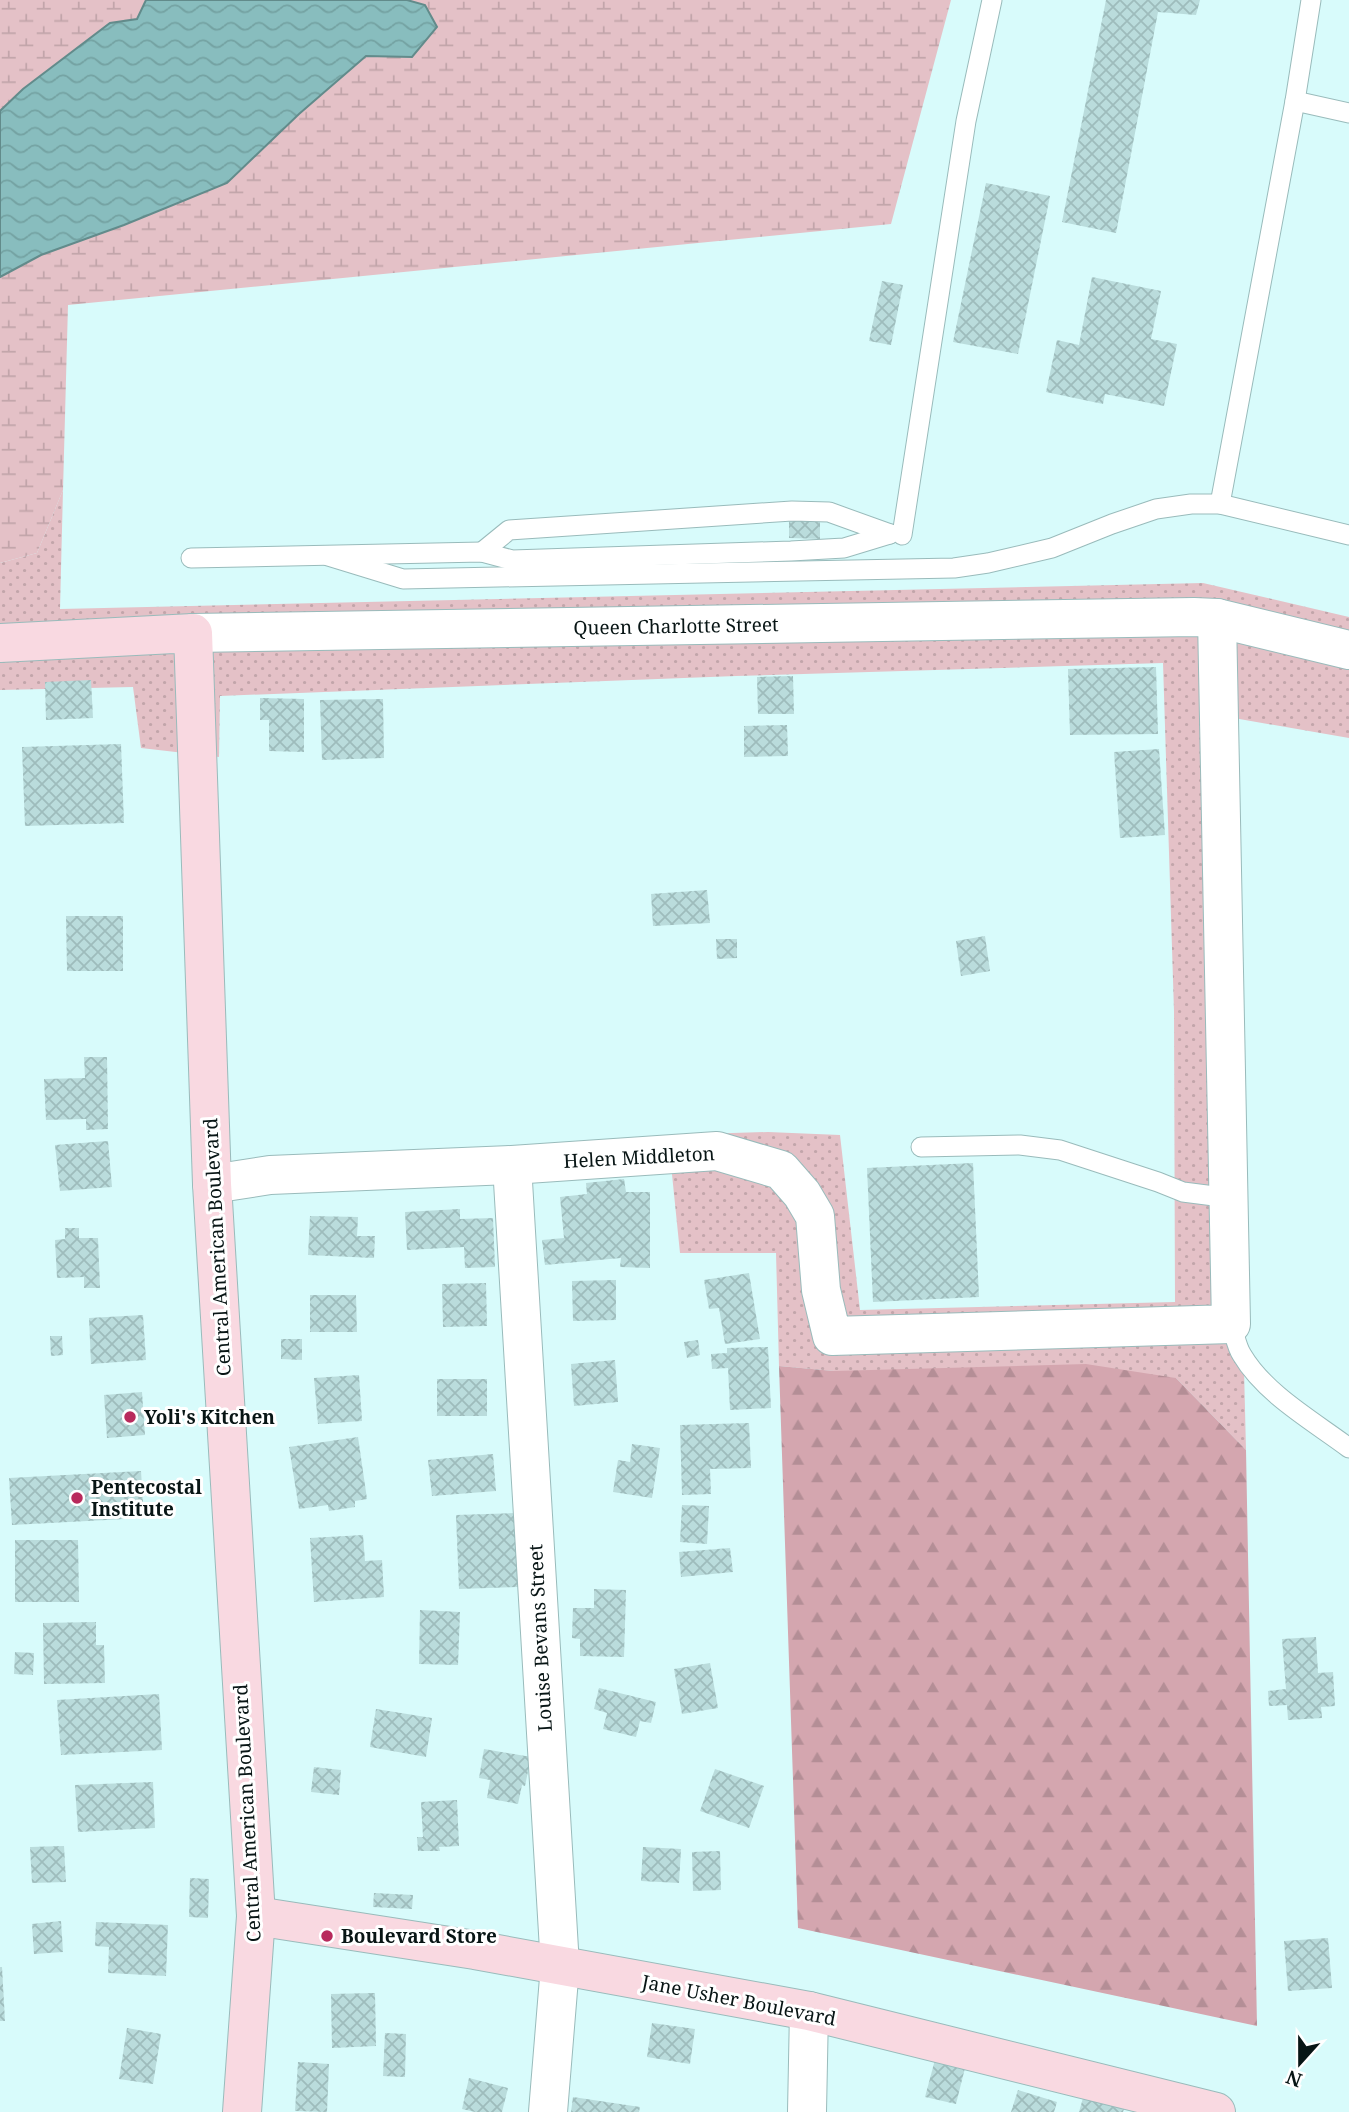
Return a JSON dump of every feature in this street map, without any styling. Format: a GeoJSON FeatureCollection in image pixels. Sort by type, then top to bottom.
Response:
{"type":"FeatureCollection","features":[{"type":"Feature","properties":{"kind":"main road","name":"Queen Charlotte Street"},"geometry":{"type":"LineString","coordinates":[[0,643],[193,633]]}},
{"type":"Feature","properties":{"kind":"main road","name":"Central American Boulevard"},"geometry":{"type":"LineString","coordinates":[[193,633],[212,1184],[256,1916],[242,2112]]}},
{"type":"Feature","properties":{"kind":"main road","name":"Jane Usher Boulevard"},"geometry":{"type":"LineString","coordinates":[[256,1916],[560,1966],[809,2011],[1206,2111]]}},
{"type":"Feature","properties":{"kind":"street","name":"Queen Charlotte Street"},"geometry":{"type":"LineString","coordinates":[[193,633],[1217,618],[1349,650]]}},
{"type":"Feature","properties":{"kind":"street"},"geometry":{"type":"LineString","coordinates":[[1217,618],[1231,1324]]}},
{"type":"Feature","properties":{"kind":"street","name":"Helen Middleton"},"geometry":{"type":"LineString","coordinates":[[212,1184],[270,1175],[512,1164],[717,1150],[781,1170],[803,1194],[815,1216],[821,1290],[832,1336],[1231,1324]]}},
{"type":"Feature","properties":{"kind":"street","name":"Louise Bevans Street"},"geometry":{"type":"LineString","coordinates":[[512,1164],[560,1966],[548,2112]]}},
{"type":"Feature","properties":{"kind":"street"},"geometry":{"type":"LineString","coordinates":[[807,2112],[809,2011]]}},
{"type":"Feature","properties":{"kind":"lane"},"geometry":{"type":"LineString","coordinates":[[902,535],[966,121],[992,0]]}},
{"type":"Feature","properties":{"kind":"lane"},"geometry":{"type":"LineString","coordinates":[[1220,504],[1295,101],[1311,0]]}},
{"type":"Feature","properties":{"kind":"lane"},"geometry":{"type":"LineString","coordinates":[[1295,101],[1349,113]]}},
{"type":"Feature","properties":{"kind":"lane"},"geometry":{"type":"LineString","coordinates":[[328,556],[403,579],[954,568],[1052,548],[1156,509],[1191,504],[1220,504],[1349,535]]}},
{"type":"Feature","properties":{"kind":"lane"},"geometry":{"type":"LineString","coordinates":[[191,558],[482,552],[512,560],[791,551],[844,548],[890,534],[829,512],[792,511],[509,530],[482,552]]}},
{"type":"Feature","properties":{"kind":"lane"},"geometry":{"type":"LineString","coordinates":[[921,1147],[1020,1145],[1060,1150],[1183,1192],[1230,1198]]}},
{"type":"Feature","properties":{"kind":"lane"},"geometry":{"type":"LineString","coordinates":[[1231,1324],[1240,1352],[1256,1375],[1349,1448]]}},
{"type":"Feature","properties":{"kind":"green space"},"geometry":{"type":"Polygon","coordinates":[[[0,0],[146,0],[137,19],[110,24],[23,89],[0,111],[0,0]]]}},
{"type":"Feature","properties":{"kind":"green space"},"geometry":{"type":"Polygon","coordinates":[[[407,0],[951,0],[891,224],[68,305],[63,490],[37,553],[0,563],[0,277],[41,255],[124,225],[299,114],[366,56],[412,57],[425,5],[407,0]]]}},
{"type":"Feature","properties":{"kind":"green space"},"geometry":{"type":"Polygon","coordinates":[[[63,490],[60,609],[1203,583],[1349,617],[1349,738],[1228,717],[1246,1450],[1176,1378],[834,1371],[779,1366],[776,1253],[680,1253],[668,1135],[768,1132],[840,1135],[860,1310],[1175,1302],[1174,1011],[1163,663],[220,696],[219,757],[141,748],[133,687],[0,690],[0,563],[37,553],[63,490]]]}},
{"type":"Feature","properties":{"kind":"green space"},"geometry":{"type":"Polygon","coordinates":[[[1086,1364],[1176,1378],[1246,1450],[1257,2026],[798,1928],[779,1366],[834,1371],[1086,1364]]]}},
{"type":"Feature","properties":{"kind":"water"},"geometry":{"type":"Polygon","coordinates":[[[146,0],[407,0],[425,5],[437,27],[412,57],[366,56],[299,114],[227,183],[41,255],[0,277],[0,111],[23,89],[110,23],[137,19],[146,0]]]}},
{"type":"Feature","properties":{"kind":"building"},"geometry":{"type":"Polygon","coordinates":[[[1106,0],[1200,0],[1196,15],[1158,12],[1116,233],[1062,222],[1106,0]]]}},
{"type":"Feature","properties":{"kind":"building"},"geometry":{"type":"Polygon","coordinates":[[[986,183],[1050,196],[1018,354],[953,342],[986,183]]]}},
{"type":"Feature","properties":{"kind":"building"},"geometry":{"type":"Polygon","coordinates":[[[1092,277],[1161,291],[1151,339],[1177,344],[1164,406],[1105,394],[1103,404],[1046,392],[1057,340],[1079,345],[1092,277]]]}},
{"type":"Feature","properties":{"kind":"building"},"geometry":{"type":"Polygon","coordinates":[[[882,281],[903,285],[891,345],[869,341],[882,281]]]}},
{"type":"Feature","properties":{"kind":"building"},"geometry":{"type":"Polygon","coordinates":[[[789,519],[820,520],[820,539],[789,538],[789,519]]]}},
{"type":"Feature","properties":{"kind":"building"},"geometry":{"type":"Polygon","coordinates":[[[1156,667],[1158,734],[1070,735],[1068,669],[1156,667]]]}},
{"type":"Feature","properties":{"kind":"building"},"geometry":{"type":"Polygon","coordinates":[[[793,676],[794,714],[758,714],[757,677],[793,676]]]}},
{"type":"Feature","properties":{"kind":"building"},"geometry":{"type":"Polygon","coordinates":[[[91,680],[93,718],[46,720],[45,682],[91,680]]]}},
{"type":"Feature","properties":{"kind":"building"},"geometry":{"type":"Polygon","coordinates":[[[260,698],[304,699],[304,752],[269,751],[269,720],[260,720],[260,698]]]}},
{"type":"Feature","properties":{"kind":"building"},"geometry":{"type":"Polygon","coordinates":[[[383,699],[384,758],[322,760],[320,700],[383,699]]]}},
{"type":"Feature","properties":{"kind":"building"},"geometry":{"type":"Polygon","coordinates":[[[787,725],[788,756],[744,757],[744,726],[787,725]]]}},
{"type":"Feature","properties":{"kind":"building"},"geometry":{"type":"Polygon","coordinates":[[[121,744],[124,823],[25,826],[22,747],[121,744]]]}},
{"type":"Feature","properties":{"kind":"building"},"geometry":{"type":"Polygon","coordinates":[[[1159,749],[1165,835],[1120,838],[1114,752],[1159,749]]]}},
{"type":"Feature","properties":{"kind":"building"},"geometry":{"type":"Polygon","coordinates":[[[707,890],[710,923],[653,926],[651,894],[707,890]]]}},
{"type":"Feature","properties":{"kind":"building"},"geometry":{"type":"Polygon","coordinates":[[[66,916],[123,916],[123,971],[67,971],[66,916]]]}},
{"type":"Feature","properties":{"kind":"building"},"geometry":{"type":"Polygon","coordinates":[[[985,936],[990,971],[961,976],[956,941],[985,936]]]}},
{"type":"Feature","properties":{"kind":"building"},"geometry":{"type":"Polygon","coordinates":[[[716,939],[737,939],[737,958],[717,959],[716,939]]]}},
{"type":"Feature","properties":{"kind":"building"},"geometry":{"type":"Polygon","coordinates":[[[84,1057],[107,1057],[108,1129],[86,1130],[86,1119],[46,1120],[44,1079],[85,1078],[84,1057]]]}},
{"type":"Feature","properties":{"kind":"building"},"geometry":{"type":"Polygon","coordinates":[[[108,1141],[112,1187],[60,1191],[55,1145],[108,1141]]]}},
{"type":"Feature","properties":{"kind":"building"},"geometry":{"type":"Polygon","coordinates":[[[973,1163],[979,1297],[873,1302],[867,1168],[973,1163]]]}},
{"type":"Feature","properties":{"kind":"building"},"geometry":{"type":"Polygon","coordinates":[[[624,1179],[626,1192],[650,1192],[650,1268],[620,1267],[621,1258],[545,1265],[542,1240],[564,1238],[560,1197],[587,1194],[586,1183],[624,1179]]]}},
{"type":"Feature","properties":{"kind":"building"},"geometry":{"type":"Polygon","coordinates":[[[460,1209],[460,1219],[493,1218],[495,1267],[465,1268],[464,1247],[407,1250],[405,1212],[460,1209]]]}},
{"type":"Feature","properties":{"kind":"building"},"geometry":{"type":"Polygon","coordinates":[[[310,1216],[358,1217],[357,1236],[375,1236],[374,1258],[308,1255],[310,1216]]]}},
{"type":"Feature","properties":{"kind":"building"},"geometry":{"type":"Polygon","coordinates":[[[65,1228],[79,1228],[79,1238],[98,1238],[100,1288],[84,1288],[84,1277],[57,1278],[55,1240],[65,1239],[65,1228]]]}},
{"type":"Feature","properties":{"kind":"building"},"geometry":{"type":"Polygon","coordinates":[[[749,1273],[760,1339],[725,1344],[719,1308],[709,1309],[704,1280],[749,1273]]]}},
{"type":"Feature","properties":{"kind":"building"},"geometry":{"type":"Polygon","coordinates":[[[616,1280],[616,1320],[573,1321],[572,1281],[616,1280]]]}},
{"type":"Feature","properties":{"kind":"building"},"geometry":{"type":"Polygon","coordinates":[[[486,1283],[487,1326],[443,1327],[442,1284],[486,1283]]]}},
{"type":"Feature","properties":{"kind":"building"},"geometry":{"type":"Polygon","coordinates":[[[310,1295],[356,1295],[357,1332],[310,1332],[310,1295]]]}},
{"type":"Feature","properties":{"kind":"building"},"geometry":{"type":"Polygon","coordinates":[[[143,1315],[146,1360],[91,1364],[89,1318],[143,1315]]]}},
{"type":"Feature","properties":{"kind":"building"},"geometry":{"type":"Polygon","coordinates":[[[50,1336],[62,1336],[63,1355],[51,1356],[50,1336]]]}},
{"type":"Feature","properties":{"kind":"building"},"geometry":{"type":"Polygon","coordinates":[[[281,1339],[302,1339],[302,1360],[281,1359],[281,1339]]]}},
{"type":"Feature","properties":{"kind":"building"},"geometry":{"type":"Polygon","coordinates":[[[698,1340],[700,1355],[687,1358],[684,1342],[698,1340]]]}},
{"type":"Feature","properties":{"kind":"building"},"geometry":{"type":"Polygon","coordinates":[[[768,1347],[771,1408],[730,1410],[728,1368],[712,1369],[711,1354],[727,1353],[727,1348],[768,1347]]]}},
{"type":"Feature","properties":{"kind":"building"},"geometry":{"type":"Polygon","coordinates":[[[615,1360],[618,1402],[574,1406],[571,1364],[615,1360]]]}},
{"type":"Feature","properties":{"kind":"building"},"geometry":{"type":"Polygon","coordinates":[[[359,1375],[362,1421],[318,1424],[314,1378],[359,1375]]]}},
{"type":"Feature","properties":{"kind":"building"},"geometry":{"type":"Polygon","coordinates":[[[437,1379],[487,1379],[487,1416],[437,1416],[437,1379]]]}},
{"type":"Feature","properties":{"kind":"building"},"geometry":{"type":"Polygon","coordinates":[[[142,1392],[145,1435],[107,1438],[104,1395],[142,1392]]]}},
{"type":"Feature","properties":{"kind":"building"},"geometry":{"type":"Polygon","coordinates":[[[749,1423],[751,1468],[710,1469],[711,1494],[682,1495],[680,1425],[749,1423]]]}},
{"type":"Feature","properties":{"kind":"building"},"geometry":{"type":"Polygon","coordinates":[[[358,1437],[367,1499],[355,1501],[355,1507],[329,1511],[328,1505],[299,1509],[289,1447],[358,1437]]]}},
{"type":"Feature","properties":{"kind":"building"},"geometry":{"type":"Polygon","coordinates":[[[632,1444],[660,1448],[652,1498],[613,1492],[618,1460],[630,1462],[632,1444]]]}},
{"type":"Feature","properties":{"kind":"building"},"geometry":{"type":"Polygon","coordinates":[[[493,1454],[496,1491],[432,1496],[428,1460],[493,1454]]]}},
{"type":"Feature","properties":{"kind":"building","name":"Pentecostal Institute"},"geometry":{"type":"Polygon","coordinates":[[[141,1471],[144,1518],[12,1525],[9,1478],[141,1471]]]}},
{"type":"Feature","properties":{"kind":"building"},"geometry":{"type":"Polygon","coordinates":[[[682,1505],[709,1506],[707,1544],[680,1542],[682,1505]]]}},
{"type":"Feature","properties":{"kind":"building"},"geometry":{"type":"Polygon","coordinates":[[[515,1513],[518,1587],[459,1589],[456,1515],[515,1513]]]}},
{"type":"Feature","properties":{"kind":"building"},"geometry":{"type":"Polygon","coordinates":[[[363,1535],[365,1561],[382,1560],[384,1597],[314,1602],[310,1538],[363,1535]]]}},
{"type":"Feature","properties":{"kind":"building"},"geometry":{"type":"Polygon","coordinates":[[[15,1540],[78,1540],[79,1602],[15,1602],[15,1540]]]}},
{"type":"Feature","properties":{"kind":"building"},"geometry":{"type":"Polygon","coordinates":[[[730,1548],[733,1572],[681,1577],[679,1552],[730,1548]]]}},
{"type":"Feature","properties":{"kind":"building"},"geometry":{"type":"Polygon","coordinates":[[[594,1589],[626,1590],[624,1657],[580,1656],[580,1639],[572,1638],[573,1608],[594,1608],[594,1589]]]}},
{"type":"Feature","properties":{"kind":"building"},"geometry":{"type":"Polygon","coordinates":[[[420,1610],[460,1612],[458,1665],[419,1664],[420,1610]]]}},
{"type":"Feature","properties":{"kind":"building"},"geometry":{"type":"Polygon","coordinates":[[[96,1622],[96,1645],[104,1645],[105,1683],[44,1684],[43,1623],[96,1622]]]}},
{"type":"Feature","properties":{"kind":"building"},"geometry":{"type":"Polygon","coordinates":[[[1316,1637],[1318,1673],[1333,1672],[1335,1706],[1321,1707],[1322,1718],[1288,1720],[1287,1705],[1269,1706],[1268,1691],[1286,1689],[1282,1639],[1316,1637]]]}},
{"type":"Feature","properties":{"kind":"building"},"geometry":{"type":"Polygon","coordinates":[[[15,1652],[34,1653],[33,1675],[14,1674],[15,1652]]]}},
{"type":"Feature","properties":{"kind":"building"},"geometry":{"type":"Polygon","coordinates":[[[710,1663],[718,1708],[682,1714],[674,1669],[710,1663]]]}},
{"type":"Feature","properties":{"kind":"building"},"geometry":{"type":"Polygon","coordinates":[[[599,1688],[656,1702],[651,1723],[640,1721],[636,1737],[603,1729],[607,1713],[594,1709],[599,1688]]]}},
{"type":"Feature","properties":{"kind":"building"},"geometry":{"type":"Polygon","coordinates":[[[159,1694],[162,1750],[61,1755],[57,1700],[159,1694]]]}},
{"type":"Feature","properties":{"kind":"building"},"geometry":{"type":"Polygon","coordinates":[[[376,1709],[432,1718],[426,1757],[370,1747],[376,1709]]]}},
{"type":"Feature","properties":{"kind":"building"},"geometry":{"type":"Polygon","coordinates":[[[484,1749],[531,1757],[518,1804],[487,1798],[490,1780],[479,1778],[484,1749]]]}},
{"type":"Feature","properties":{"kind":"building"},"geometry":{"type":"Polygon","coordinates":[[[314,1767],[341,1770],[339,1795],[311,1792],[314,1767]]]}},
{"type":"Feature","properties":{"kind":"building"},"geometry":{"type":"Polygon","coordinates":[[[715,1769],[764,1786],[749,1828],[700,1811],[715,1769]]]}},
{"type":"Feature","properties":{"kind":"building"},"geometry":{"type":"Polygon","coordinates":[[[153,1782],[155,1828],[78,1832],[75,1785],[153,1782]]]}},
{"type":"Feature","properties":{"kind":"building"},"geometry":{"type":"Polygon","coordinates":[[[457,1800],[459,1846],[439,1847],[440,1851],[418,1851],[417,1837],[423,1837],[421,1802],[457,1800]]]}},
{"type":"Feature","properties":{"kind":"building"},"geometry":{"type":"Polygon","coordinates":[[[64,1846],[66,1882],[32,1883],[30,1847],[64,1846]]]}},
{"type":"Feature","properties":{"kind":"building"},"geometry":{"type":"Polygon","coordinates":[[[643,1847],[681,1849],[679,1883],[641,1881],[643,1847]]]}},
{"type":"Feature","properties":{"kind":"building"},"geometry":{"type":"Polygon","coordinates":[[[720,1851],[721,1890],[693,1891],[692,1852],[720,1851]]]}},
{"type":"Feature","properties":{"kind":"building"},"geometry":{"type":"Polygon","coordinates":[[[190,1878],[209,1879],[208,1918],[189,1917],[190,1878]]]}},
{"type":"Feature","properties":{"kind":"building"},"geometry":{"type":"Polygon","coordinates":[[[374,1893],[413,1895],[412,1909],[373,1907],[374,1893]]]}},
{"type":"Feature","properties":{"kind":"building"},"geometry":{"type":"Polygon","coordinates":[[[61,1921],[63,1952],[34,1954],[32,1924],[61,1921]]]}},
{"type":"Feature","properties":{"kind":"building"},"geometry":{"type":"Polygon","coordinates":[[[96,1922],[168,1925],[166,1976],[108,1973],[109,1947],[95,1946],[96,1922]]]}},
{"type":"Feature","properties":{"kind":"building"},"geometry":{"type":"Polygon","coordinates":[[[1328,1938],[1332,1988],[1288,1991],[1284,1941],[1328,1938]]]}},
{"type":"Feature","properties":{"kind":"building"},"geometry":{"type":"Polygon","coordinates":[[[2,1967],[5,2021],[0,2021],[2,1967]]]}},
{"type":"Feature","properties":{"kind":"building"},"geometry":{"type":"Polygon","coordinates":[[[375,1993],[376,2046],[332,2048],[331,1994],[375,1993]]]}},
{"type":"Feature","properties":{"kind":"building"},"geometry":{"type":"Polygon","coordinates":[[[652,2023],[695,2029],[690,2064],[647,2057],[652,2023]]]}},
{"type":"Feature","properties":{"kind":"building"},"geometry":{"type":"Polygon","coordinates":[[[127,2028],[161,2034],[153,2084],[119,2079],[127,2028]]]}},
{"type":"Feature","properties":{"kind":"building"},"geometry":{"type":"Polygon","coordinates":[[[385,2033],[406,2034],[405,2077],[383,2076],[385,2033]]]}},
{"type":"Feature","properties":{"kind":"building"},"geometry":{"type":"Polygon","coordinates":[[[936,2056],[966,2064],[956,2104],[925,2097],[936,2056]]]}},
{"type":"Feature","properties":{"kind":"building"},"geometry":{"type":"Polygon","coordinates":[[[298,2062],[329,2064],[327,2112],[295,2111],[298,2062]]]}},
{"type":"Feature","properties":{"kind":"building"},"geometry":{"type":"Polygon","coordinates":[[[469,2078],[508,2088],[502,2112],[462,2109],[469,2078]]]}},
{"type":"Feature","properties":{"kind":"building"},"geometry":{"type":"Polygon","coordinates":[[[1018,2090],[1057,2102],[1054,2112],[1011,2112],[1018,2090]]]}},
{"type":"Feature","properties":{"kind":"building"},"geometry":{"type":"Polygon","coordinates":[[[573,2097],[640,2107],[639,2112],[571,2112],[573,2097]]]}},
{"type":"Feature","properties":{"kind":"building"},"geometry":{"type":"Polygon","coordinates":[[[1083,2098],[1124,2109],[1123,2112],[1079,2112],[1083,2098]]]}},
{"type":"Feature","properties":{"kind":"place","name":"Yoli's Kitchen"},"geometry":{"type":"Point","coordinates":[130,1417]}},
{"type":"Feature","properties":{"kind":"place","name":"Pentecostal Institute"},"geometry":{"type":"Point","coordinates":[77,1498]}},
{"type":"Feature","properties":{"kind":"place","name":"Boulevard Store"},"geometry":{"type":"Point","coordinates":[327,1936]}}]}
